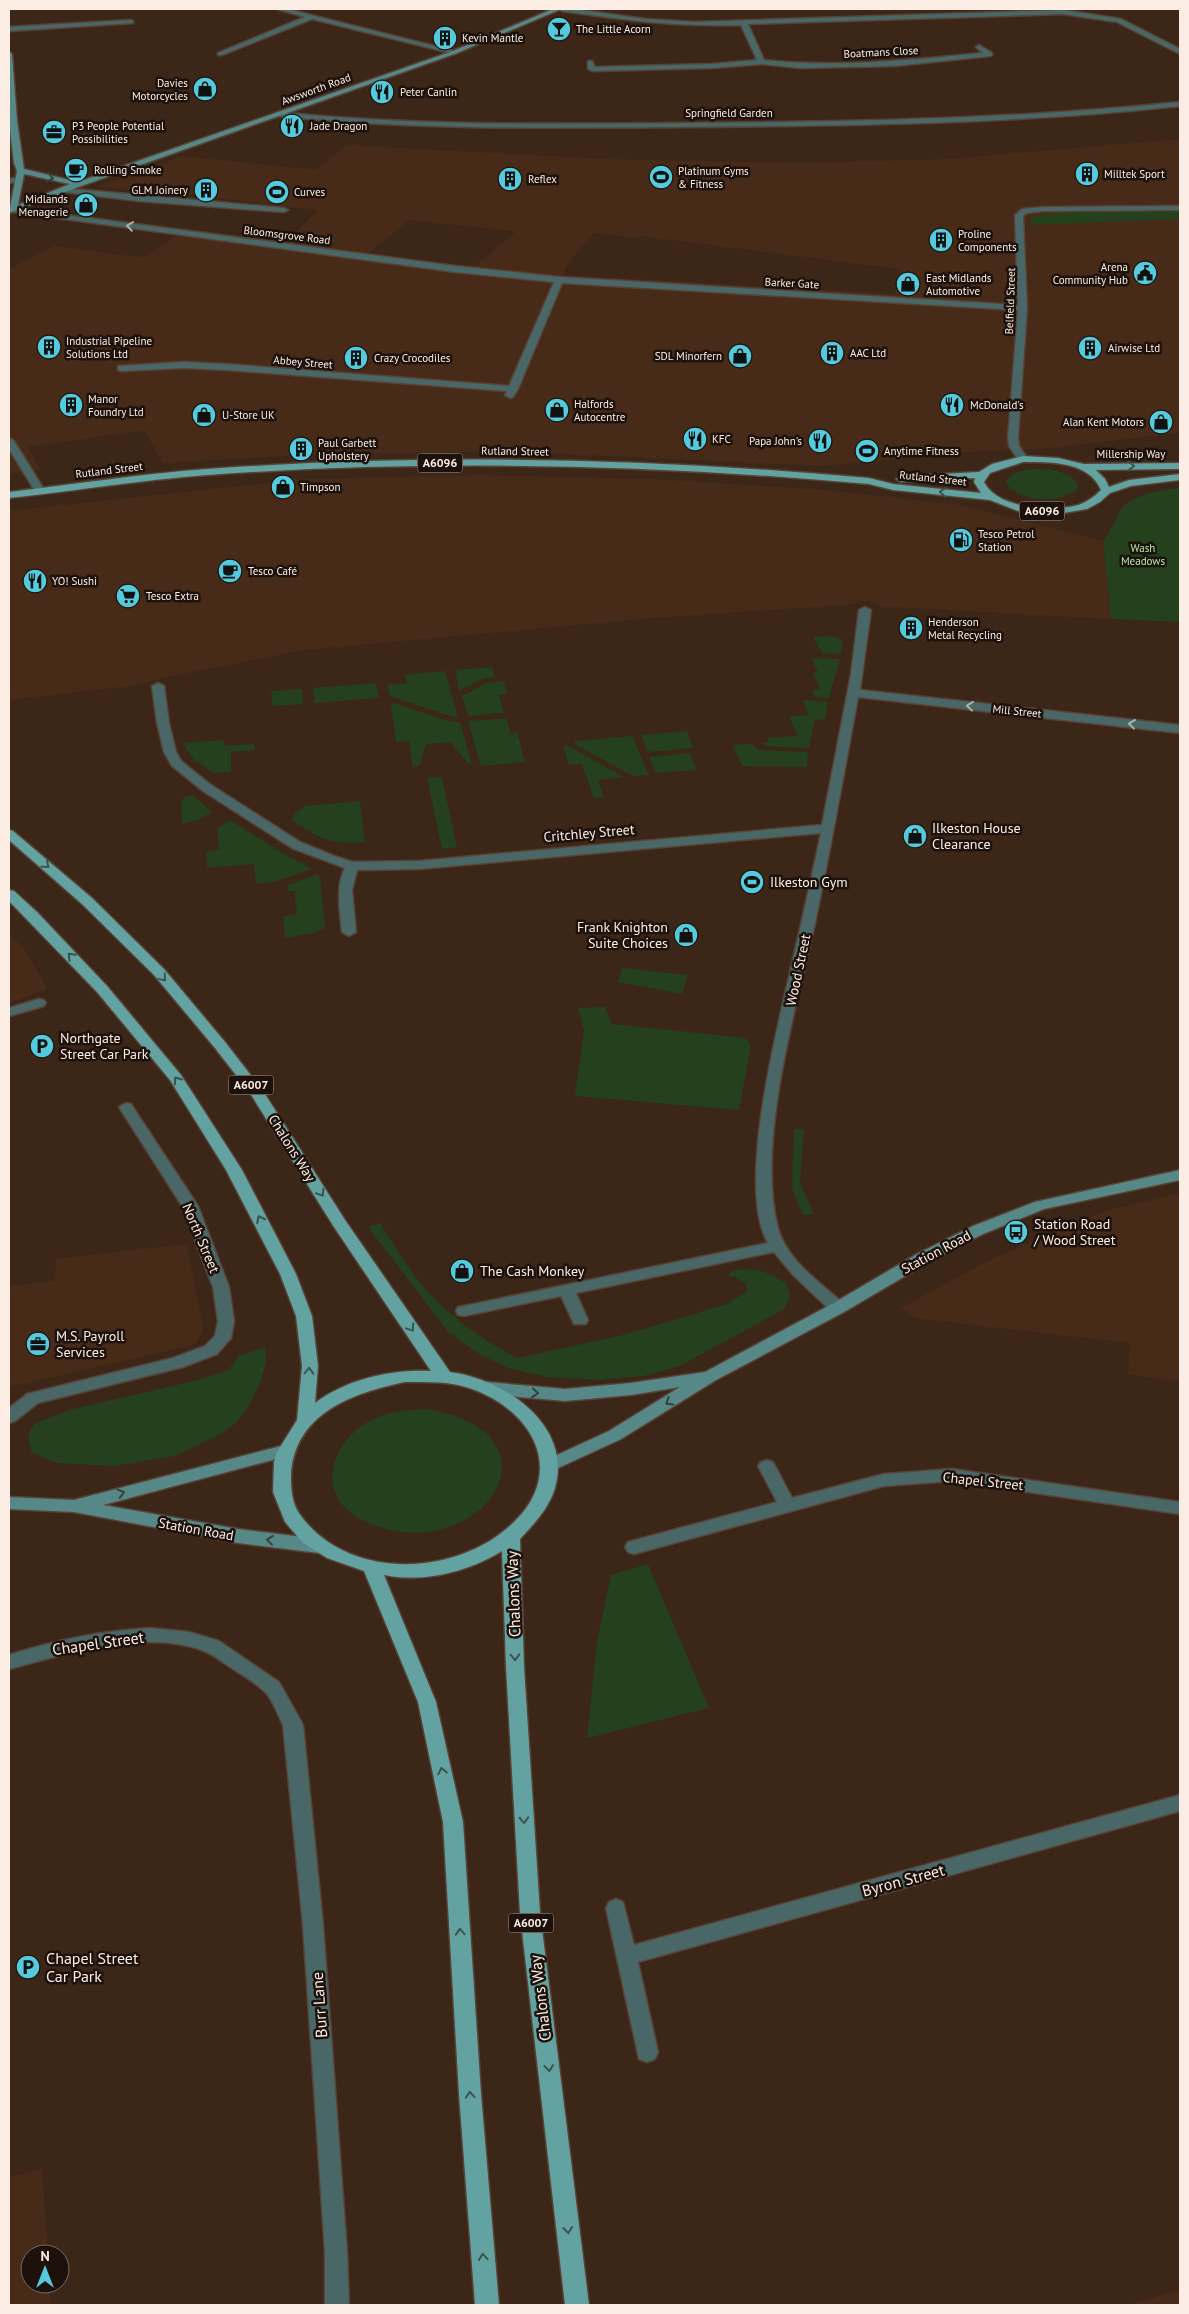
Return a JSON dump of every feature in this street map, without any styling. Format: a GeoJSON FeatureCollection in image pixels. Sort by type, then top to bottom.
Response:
{"type":"FeatureCollection","features":[{"type":"Feature","properties":{"kind":"main road","name":"A6096"},"geometry":{"type":"LineString","coordinates":[[981,475],[996,465],[1023,459],[1064,461],[1083,467],[1100,478],[1104,482],[1106,491],[1100,499],[1088,506],[1063,510],[1029,510],[1014,507],[992,497]]}},
{"type":"Feature","properties":{"kind":"main road","name":"Rutland Street"},"geometry":{"type":"LineString","coordinates":[[9,496],[213,472],[437,463],[625,466],[872,482],[981,475]]}},
{"type":"Feature","properties":{"kind":"main road","name":"Millership Way"},"geometry":{"type":"LineString","coordinates":[[1083,467],[1180,466]]}},
{"type":"Feature","properties":{"kind":"main road"},"geometry":{"type":"LineString","coordinates":[[981,475],[980,483],[983,490],[992,497]]}},
{"type":"Feature","properties":{"kind":"main road","name":"Millership Way"},"geometry":{"type":"LineString","coordinates":[[1106,491],[1129,483],[1180,477]]}},
{"type":"Feature","properties":{"kind":"main road","name":"Rutland Street"},"geometry":{"type":"LineString","coordinates":[[872,482],[890,486],[992,497]]}},
{"type":"Feature","properties":{"kind":"main road","name":"Chalons Way"},"geometry":{"type":"LineString","coordinates":[[9,834],[87,901],[159,972],[232,1061],[256,1092],[339,1223],[444,1377]]}},
{"type":"Feature","properties":{"kind":"main road"},"geometry":{"type":"LineString","coordinates":[[9,894],[102,989],[176,1078],[234,1170],[288,1274],[304,1316],[310,1366],[306,1420]]}},
{"type":"Feature","properties":{"kind":"main road"},"geometry":{"type":"LineString","coordinates":[[405,1376],[444,1377],[487,1388],[519,1407],[542,1434],[550,1465],[546,1491],[533,1516],[510,1539],[481,1556],[446,1567],[409,1571],[372,1568],[343,1559],[318,1546],[297,1526],[284,1502],[280,1476],[285,1451],[306,1420],[333,1399],[367,1384],[405,1376]]}},
{"type":"Feature","properties":{"kind":"main road","name":"Chalons Way"},"geometry":{"type":"LineString","coordinates":[[510,1539],[530,1914],[577,2305]]}},
{"type":"Feature","properties":{"kind":"main road"},"geometry":{"type":"LineString","coordinates":[[372,1568],[426,1702],[453,1822],[470,2094],[487,2305]]}},
{"type":"Feature","properties":{"kind":"street"},"geometry":{"type":"LineString","coordinates":[[280,9],[455,52]]}},
{"type":"Feature","properties":{"kind":"street","name":"Awsworth Road"},"geometry":{"type":"LineString","coordinates":[[11,211],[78,184],[455,52],[558,9]]}},
{"type":"Feature","properties":{"kind":"street"},"geometry":{"type":"LineString","coordinates":[[562,9],[659,23],[744,23],[1039,11],[1072,12],[1119,20],[1180,52]]}},
{"type":"Feature","properties":{"kind":"street"},"geometry":{"type":"LineString","coordinates":[[220,54],[311,17]]}},
{"type":"Feature","properties":{"kind":"street"},"geometry":{"type":"LineString","coordinates":[[9,29],[108,27],[131,22]]}},
{"type":"Feature","properties":{"kind":"street"},"geometry":{"type":"LineString","coordinates":[[744,23],[761,62]]}},
{"type":"Feature","properties":{"kind":"street"},"geometry":{"type":"LineString","coordinates":[[249,34],[265,36]]}},
{"type":"Feature","properties":{"kind":"street","name":"Boatmans Close"},"geometry":{"type":"LineString","coordinates":[[590,62],[592,69],[712,66],[761,62],[800,66],[894,64],[990,54],[979,47]]}},
{"type":"Feature","properties":{"kind":"street"},"geometry":{"type":"LineString","coordinates":[[9,54],[11,121],[21,175],[11,211]]}},
{"type":"Feature","properties":{"kind":"street","name":"Springfield Garden"},"geometry":{"type":"LineString","coordinates":[[278,114],[369,121],[490,126],[924,123],[974,121],[1180,104]]}},
{"type":"Feature","properties":{"kind":"street"},"geometry":{"type":"LineString","coordinates":[[9,181],[21,175],[78,184]]}},
{"type":"Feature","properties":{"kind":"street"},"geometry":{"type":"LineString","coordinates":[[64,190],[139,199],[284,210]]}},
{"type":"Feature","properties":{"kind":"street","name":"Belfield Street"},"geometry":{"type":"LineString","coordinates":[[1023,459],[1014,446],[1012,421],[1024,308],[1019,215],[1025,211],[1043,209],[1180,208]]}},
{"type":"Feature","properties":{"kind":"street","name":"Bloomsgrove Road"},"geometry":{"type":"LineString","coordinates":[[11,211],[559,280]]}},
{"type":"Feature","properties":{"kind":"street","name":"Barker Gate"},"geometry":{"type":"LineString","coordinates":[[559,280],[1024,308]]}},
{"type":"Feature","properties":{"kind":"street","name":"Abbey Street"},"geometry":{"type":"LineString","coordinates":[[121,368],[226,367],[512,392],[559,280]]}},
{"type":"Feature","properties":{"kind":"street"},"geometry":{"type":"LineString","coordinates":[[9,441],[40,491]]}},
{"type":"Feature","properties":{"kind":"street","name":"Wood Street"},"geometry":{"type":"LineString","coordinates":[[838,1308],[799,1271],[778,1246],[770,1229],[766,1159],[769,1116],[785,1028],[829,828],[866,610]]}},
{"type":"Feature","properties":{"kind":"street","name":"Critchley Street"},"geometry":{"type":"LineString","coordinates":[[158,686],[162,724],[170,752],[176,763],[243,812],[296,845],[352,866],[419,865],[829,828]]}},
{"type":"Feature","properties":{"kind":"street","name":"Mill Street"},"geometry":{"type":"LineString","coordinates":[[853,693],[1180,729]]}},
{"type":"Feature","properties":{"kind":"street"},"geometry":{"type":"LineString","coordinates":[[349,932],[345,889],[346,875],[352,866]]}},
{"type":"Feature","properties":{"kind":"street"},"geometry":{"type":"LineString","coordinates":[[9,1012],[39,1003]]}},
{"type":"Feature","properties":{"kind":"street","name":"North Street"},"geometry":{"type":"LineString","coordinates":[[9,1416],[33,1398],[177,1363],[211,1350],[223,1338],[226,1321],[221,1287],[190,1206],[126,1107]]}},
{"type":"Feature","properties":{"kind":"street","name":"Station Road"},"geometry":{"type":"LineString","coordinates":[[550,1465],[615,1435],[710,1376],[838,1308],[923,1258],[978,1230],[1040,1205],[1180,1175]]}},
{"type":"Feature","properties":{"kind":"street"},"geometry":{"type":"LineString","coordinates":[[464,1311],[778,1246]]}},
{"type":"Feature","properties":{"kind":"street"},"geometry":{"type":"LineString","coordinates":[[566,1290],[580,1320]]}},
{"type":"Feature","properties":{"kind":"street","name":"Station Road"},"geometry":{"type":"LineString","coordinates":[[487,1388],[565,1396],[631,1389],[710,1376]]}},
{"type":"Feature","properties":{"kind":"street","name":"Station Road"},"geometry":{"type":"LineString","coordinates":[[74,1506],[285,1451]]}},
{"type":"Feature","properties":{"kind":"street"},"geometry":{"type":"LineString","coordinates":[[767,1466],[787,1505]]}},
{"type":"Feature","properties":{"kind":"street","name":"Chapel Street"},"geometry":{"type":"LineString","coordinates":[[634,1547],[884,1480],[952,1475],[977,1477],[1180,1508]]}},
{"type":"Feature","properties":{"kind":"street","name":"Station Road"},"geometry":{"type":"LineString","coordinates":[[9,1503],[74,1506],[238,1536],[318,1546]]}},
{"type":"Feature","properties":{"kind":"street","name":"Chapel Street"},"geometry":{"type":"LineString","coordinates":[[9,1662],[44,1651],[106,1638],[150,1635],[189,1639],[212,1646],[252,1672],[272,1687],[284,1708]]}},
{"type":"Feature","properties":{"kind":"street","name":"Burr Lane"},"geometry":{"type":"LineString","coordinates":[[284,1708],[293,1725],[313,1925],[336,2252],[337,2305]]}},
{"type":"Feature","properties":{"kind":"street","name":"Byron Street"},"geometry":{"type":"LineString","coordinates":[[626,1956],[1180,1803]]}},
{"type":"Feature","properties":{"kind":"street"},"geometry":{"type":"LineString","coordinates":[[616,1908],[647,2052]]}},
{"type":"Feature","properties":{"kind":"shaded area"},"geometry":{"type":"Polygon","coordinates":[[[1180,139],[1180,433],[1038,449],[983,451],[822,466],[502,451],[302,455],[163,463],[144,430],[28,447],[40,469],[9,474],[9,269],[55,246],[144,258],[184,230],[286,243],[318,210],[159,191],[96,187],[182,156],[316,170],[347,145],[604,159],[806,163],[949,159],[1180,139]],[[409,220],[369,253],[474,267],[515,232],[515,231],[409,220]],[[594,233],[569,262],[563,275],[895,294],[900,269],[641,236],[638,238],[594,233]]]}},
{"type":"Feature","properties":{"kind":"shaded area"},"geometry":{"type":"Polygon","coordinates":[[[476,475],[653,479],[825,490],[960,505],[1103,541],[1111,619],[877,606],[875,602],[860,601],[856,604],[652,618],[304,650],[166,677],[138,685],[9,700],[9,511],[304,479],[476,475]]]}},
{"type":"Feature","properties":{"kind":"shaded area"},"geometry":{"type":"Polygon","coordinates":[[[9,934],[25,950],[48,989],[9,1003],[9,934]]]}},
{"type":"Feature","properties":{"kind":"shaded area"},"geometry":{"type":"Polygon","coordinates":[[[1180,1193],[1180,1382],[1128,1374],[1130,1343],[915,1318],[901,1308],[984,1263],[1071,1224],[1113,1209],[1180,1193]]]}},
{"type":"Feature","properties":{"kind":"shaded area"},"geometry":{"type":"Polygon","coordinates":[[[187,1244],[203,1327],[197,1342],[189,1346],[9,1387],[9,1286],[55,1281],[56,1259],[187,1244]]]}},
{"type":"Feature","properties":{"kind":"shaded area"},"geometry":{"type":"Polygon","coordinates":[[[42,2169],[47,2244],[20,2244],[20,2294],[50,2294],[51,2305],[9,2305],[9,2177],[42,2169]]]}},
{"type":"Feature","properties":{"kind":"shaded area"},"geometry":{"type":"Polygon","coordinates":[[[1180,2290],[1180,2305],[1128,2305],[1180,2290]]]}},
{"type":"Feature","properties":{"kind":"green space"},"geometry":{"type":"Polygon","coordinates":[[[1067,212],[1180,212],[1180,219],[1030,225],[1031,219],[1039,215],[1067,212]]]}},
{"type":"Feature","properties":{"kind":"green space"},"geometry":{"type":"Polygon","coordinates":[[[1036,469],[1054,470],[1070,476],[1078,484],[1077,489],[1061,497],[1042,499],[1023,495],[1008,486],[1006,481],[1012,475],[1036,469]]]}},
{"type":"Feature","properties":{"kind":"green space","name":"Wash Meadows"},"geometry":{"type":"Polygon","coordinates":[[[1180,488],[1180,622],[1111,619],[1103,541],[1125,505],[1147,494],[1180,488]]]}},
{"type":"Feature","properties":{"kind":"green space"},"geometry":{"type":"Polygon","coordinates":[[[831,636],[843,640],[841,654],[822,653],[813,637],[831,636]]]}},
{"type":"Feature","properties":{"kind":"green space"},"geometry":{"type":"Polygon","coordinates":[[[812,659],[840,659],[829,698],[815,697],[812,690],[820,689],[813,673],[818,673],[812,659]]]}},
{"type":"Feature","properties":{"kind":"green space"},"geometry":{"type":"Polygon","coordinates":[[[492,667],[495,677],[482,679],[459,691],[455,670],[492,667]]]}},
{"type":"Feature","properties":{"kind":"green space"},"geometry":{"type":"Polygon","coordinates":[[[445,671],[458,717],[390,696],[387,685],[407,683],[405,675],[445,671]]]}},
{"type":"Feature","properties":{"kind":"green space"},"geometry":{"type":"Polygon","coordinates":[[[504,681],[507,694],[499,695],[504,713],[468,716],[462,696],[487,683],[504,681]]]}},
{"type":"Feature","properties":{"kind":"green space"},"geometry":{"type":"Polygon","coordinates":[[[376,683],[379,698],[315,703],[313,688],[376,683]]]}},
{"type":"Feature","properties":{"kind":"green space"},"geometry":{"type":"Polygon","coordinates":[[[302,689],[303,704],[273,706],[271,691],[302,689]]]}},
{"type":"Feature","properties":{"kind":"green space"},"geometry":{"type":"Polygon","coordinates":[[[803,700],[828,702],[825,719],[815,720],[809,748],[765,746],[763,743],[769,742],[767,738],[798,736],[789,716],[809,715],[803,700]]]}},
{"type":"Feature","properties":{"kind":"green space"},"geometry":{"type":"Polygon","coordinates":[[[394,703],[451,722],[460,722],[472,764],[469,764],[450,742],[426,744],[420,765],[413,768],[409,741],[396,742],[391,704],[394,703]]]}},
{"type":"Feature","properties":{"kind":"green space"},"geometry":{"type":"Polygon","coordinates":[[[506,718],[511,733],[517,732],[525,762],[483,766],[480,764],[468,721],[506,718]]]}},
{"type":"Feature","properties":{"kind":"green space"},"geometry":{"type":"Polygon","coordinates":[[[687,731],[693,748],[648,752],[641,735],[687,731]]]}},
{"type":"Feature","properties":{"kind":"green space"},"geometry":{"type":"Polygon","coordinates":[[[632,736],[649,775],[633,776],[576,745],[574,741],[632,736]]]}},
{"type":"Feature","properties":{"kind":"green space"},"geometry":{"type":"Polygon","coordinates":[[[224,740],[225,746],[254,744],[255,750],[231,752],[231,772],[214,773],[194,760],[182,743],[224,740]]]}},
{"type":"Feature","properties":{"kind":"green space"},"geometry":{"type":"Polygon","coordinates":[[[753,744],[760,750],[808,752],[807,767],[742,766],[733,745],[753,744]]]}},
{"type":"Feature","properties":{"kind":"green space"},"geometry":{"type":"Polygon","coordinates":[[[563,746],[568,746],[624,777],[598,780],[604,797],[594,798],[582,764],[569,765],[563,746]]]}},
{"type":"Feature","properties":{"kind":"green space"},"geometry":{"type":"Polygon","coordinates":[[[690,753],[697,770],[656,773],[649,757],[690,753]]]}},
{"type":"Feature","properties":{"kind":"green space"},"geometry":{"type":"Polygon","coordinates":[[[442,777],[457,847],[442,849],[427,778],[442,777]]]}},
{"type":"Feature","properties":{"kind":"green space"},"geometry":{"type":"Polygon","coordinates":[[[193,795],[212,812],[198,820],[182,824],[181,803],[184,797],[193,795]]]}},
{"type":"Feature","properties":{"kind":"green space"},"geometry":{"type":"Polygon","coordinates":[[[360,801],[365,842],[342,842],[326,839],[292,820],[293,814],[305,806],[360,801]]]}},
{"type":"Feature","properties":{"kind":"green space"},"geometry":{"type":"Polygon","coordinates":[[[230,820],[312,869],[273,882],[256,884],[254,864],[207,868],[206,852],[219,850],[217,829],[230,820]]]}},
{"type":"Feature","properties":{"kind":"green space"},"geometry":{"type":"Polygon","coordinates":[[[318,874],[320,877],[325,928],[314,933],[285,938],[283,916],[297,914],[294,891],[288,891],[288,885],[318,874]]]}},
{"type":"Feature","properties":{"kind":"green space"},"geometry":{"type":"Polygon","coordinates":[[[622,968],[688,975],[682,994],[618,982],[622,968]]]}},
{"type":"Feature","properties":{"kind":"green space"},"geometry":{"type":"Polygon","coordinates":[[[605,1007],[612,1024],[746,1038],[751,1046],[739,1110],[575,1096],[584,1031],[578,1008],[605,1007]]]}},
{"type":"Feature","properties":{"kind":"green space"},"geometry":{"type":"Polygon","coordinates":[[[794,1129],[804,1129],[800,1183],[814,1214],[803,1215],[792,1189],[794,1129]]]}},
{"type":"Feature","properties":{"kind":"green space"},"geometry":{"type":"Polygon","coordinates":[[[380,1223],[415,1276],[448,1312],[470,1329],[517,1358],[619,1336],[727,1304],[747,1291],[746,1284],[734,1277],[728,1276],[730,1272],[738,1270],[760,1271],[774,1276],[787,1284],[790,1297],[784,1309],[680,1366],[644,1376],[601,1380],[546,1377],[508,1368],[481,1355],[449,1333],[368,1227],[380,1223]]]}},
{"type":"Feature","properties":{"kind":"green space"},"geometry":{"type":"Polygon","coordinates":[[[265,1347],[266,1362],[261,1381],[247,1409],[236,1423],[221,1434],[175,1456],[114,1466],[57,1463],[32,1453],[29,1432],[36,1423],[69,1410],[198,1380],[228,1370],[239,1356],[265,1347]]]}},
{"type":"Feature","properties":{"kind":"green space"},"geometry":{"type":"Polygon","coordinates":[[[426,1409],[471,1423],[495,1444],[502,1469],[493,1494],[472,1515],[442,1529],[405,1532],[364,1521],[347,1510],[337,1496],[333,1482],[334,1466],[339,1451],[349,1438],[362,1426],[378,1417],[408,1410],[426,1409]]]}},
{"type":"Feature","properties":{"kind":"green space"},"geometry":{"type":"Polygon","coordinates":[[[648,1564],[709,1708],[587,1738],[597,1642],[611,1575],[648,1564]]]}},
{"type":"Feature","properties":{"kind":"place","name":"The Little Acorn"},"geometry":{"type":"Point","coordinates":[559,29]}},
{"type":"Feature","properties":{"kind":"place","name":"Kevin Mantle"},"geometry":{"type":"Point","coordinates":[445,38]}},
{"type":"Feature","properties":{"kind":"place","name":"Davies Motorcycles"},"geometry":{"type":"Point","coordinates":[205,89]}},
{"type":"Feature","properties":{"kind":"place","name":"Peter Canlin"},"geometry":{"type":"Point","coordinates":[382,92]}},
{"type":"Feature","properties":{"kind":"place","name":"Jade Dragon"},"geometry":{"type":"Point","coordinates":[292,126]}},
{"type":"Feature","properties":{"kind":"place","name":"P3 People Potential Possibilities"},"geometry":{"type":"Point","coordinates":[54,132]}},
{"type":"Feature","properties":{"kind":"place","name":"Rolling Smoke"},"geometry":{"type":"Point","coordinates":[76,170]}},
{"type":"Feature","properties":{"kind":"place","name":"Milltek Sport"},"geometry":{"type":"Point","coordinates":[1087,174]}},
{"type":"Feature","properties":{"kind":"place","name":"Platinum Gyms & Fitness"},"geometry":{"type":"Point","coordinates":[661,177]}},
{"type":"Feature","properties":{"kind":"place","name":"Reflex"},"geometry":{"type":"Point","coordinates":[510,179]}},
{"type":"Feature","properties":{"kind":"place","name":"GLM Joinery"},"geometry":{"type":"Point","coordinates":[206,190]}},
{"type":"Feature","properties":{"kind":"place","name":"Curves"},"geometry":{"type":"Point","coordinates":[277,192]}},
{"type":"Feature","properties":{"kind":"place","name":"Midlands Menagerie"},"geometry":{"type":"Point","coordinates":[86,205]}},
{"type":"Feature","properties":{"kind":"place","name":"Proline Components"},"geometry":{"type":"Point","coordinates":[941,240]}},
{"type":"Feature","properties":{"kind":"place","name":"Arena Community Hub"},"geometry":{"type":"Point","coordinates":[1145,273]}},
{"type":"Feature","properties":{"kind":"place","name":"East Midlands Automotive"},"geometry":{"type":"Point","coordinates":[908,284]}},
{"type":"Feature","properties":{"kind":"place","name":"Industrial Pipeline Solutions Ltd"},"geometry":{"type":"Point","coordinates":[49,347]}},
{"type":"Feature","properties":{"kind":"place","name":"Airwise Ltd"},"geometry":{"type":"Point","coordinates":[1090,348]}},
{"type":"Feature","properties":{"kind":"place","name":"AAC Ltd"},"geometry":{"type":"Point","coordinates":[832,353]}},
{"type":"Feature","properties":{"kind":"place","name":"SDL Minorfern"},"geometry":{"type":"Point","coordinates":[740,356]}},
{"type":"Feature","properties":{"kind":"place","name":"Crazy Crocodiles"},"geometry":{"type":"Point","coordinates":[356,358]}},
{"type":"Feature","properties":{"kind":"place","name":"Manor Foundry Ltd"},"geometry":{"type":"Point","coordinates":[71,405]}},
{"type":"Feature","properties":{"kind":"place","name":"McDonald's"},"geometry":{"type":"Point","coordinates":[952,405]}},
{"type":"Feature","properties":{"kind":"place","name":"Halfords Autocentre"},"geometry":{"type":"Point","coordinates":[557,410]}},
{"type":"Feature","properties":{"kind":"place","name":"U-Store UK"},"geometry":{"type":"Point","coordinates":[204,415]}},
{"type":"Feature","properties":{"kind":"place","name":"Alan Kent Motors"},"geometry":{"type":"Point","coordinates":[1161,422]}},
{"type":"Feature","properties":{"kind":"place","name":"KFC"},"geometry":{"type":"Point","coordinates":[695,439]}},
{"type":"Feature","properties":{"kind":"place","name":"Papa John's"},"geometry":{"type":"Point","coordinates":[820,441]}},
{"type":"Feature","properties":{"kind":"place","name":"Paul Garbett Upholstery"},"geometry":{"type":"Point","coordinates":[301,449]}},
{"type":"Feature","properties":{"kind":"place","name":"Anytime Fitness"},"geometry":{"type":"Point","coordinates":[867,451]}},
{"type":"Feature","properties":{"kind":"place","name":"Timpson"},"geometry":{"type":"Point","coordinates":[283,487]}},
{"type":"Feature","properties":{"kind":"place","name":"Tesco Petrol Station"},"geometry":{"type":"Point","coordinates":[961,540]}},
{"type":"Feature","properties":{"kind":"place","name":"Tesco Café"},"geometry":{"type":"Point","coordinates":[230,571]}},
{"type":"Feature","properties":{"kind":"place","name":"YO! Sushi"},"geometry":{"type":"Point","coordinates":[35,581]}},
{"type":"Feature","properties":{"kind":"place","name":"Tesco Extra"},"geometry":{"type":"Point","coordinates":[128,596]}},
{"type":"Feature","properties":{"kind":"place","name":"Henderson Metal Recycling"},"geometry":{"type":"Point","coordinates":[911,628]}},
{"type":"Feature","properties":{"kind":"place","name":"Ilkeston House Clearance"},"geometry":{"type":"Point","coordinates":[915,836]}},
{"type":"Feature","properties":{"kind":"place","name":"Ilkeston Gym"},"geometry":{"type":"Point","coordinates":[752,882]}},
{"type":"Feature","properties":{"kind":"place","name":"Frank Knighton Suite Choices"},"geometry":{"type":"Point","coordinates":[686,935]}},
{"type":"Feature","properties":{"kind":"place","name":"Northgate Street Car Park"},"geometry":{"type":"Point","coordinates":[42,1046]}},
{"type":"Feature","properties":{"kind":"place","name":"Station Road / Wood Street"},"geometry":{"type":"Point","coordinates":[1016,1232]}},
{"type":"Feature","properties":{"kind":"place","name":"The Cash Monkey"},"geometry":{"type":"Point","coordinates":[462,1271]}},
{"type":"Feature","properties":{"kind":"place","name":"M.S. Payroll Services"},"geometry":{"type":"Point","coordinates":[38,1344]}},
{"type":"Feature","properties":{"kind":"place","name":"Chapel Street Car Park"},"geometry":{"type":"Point","coordinates":[28,1967]}}]}
